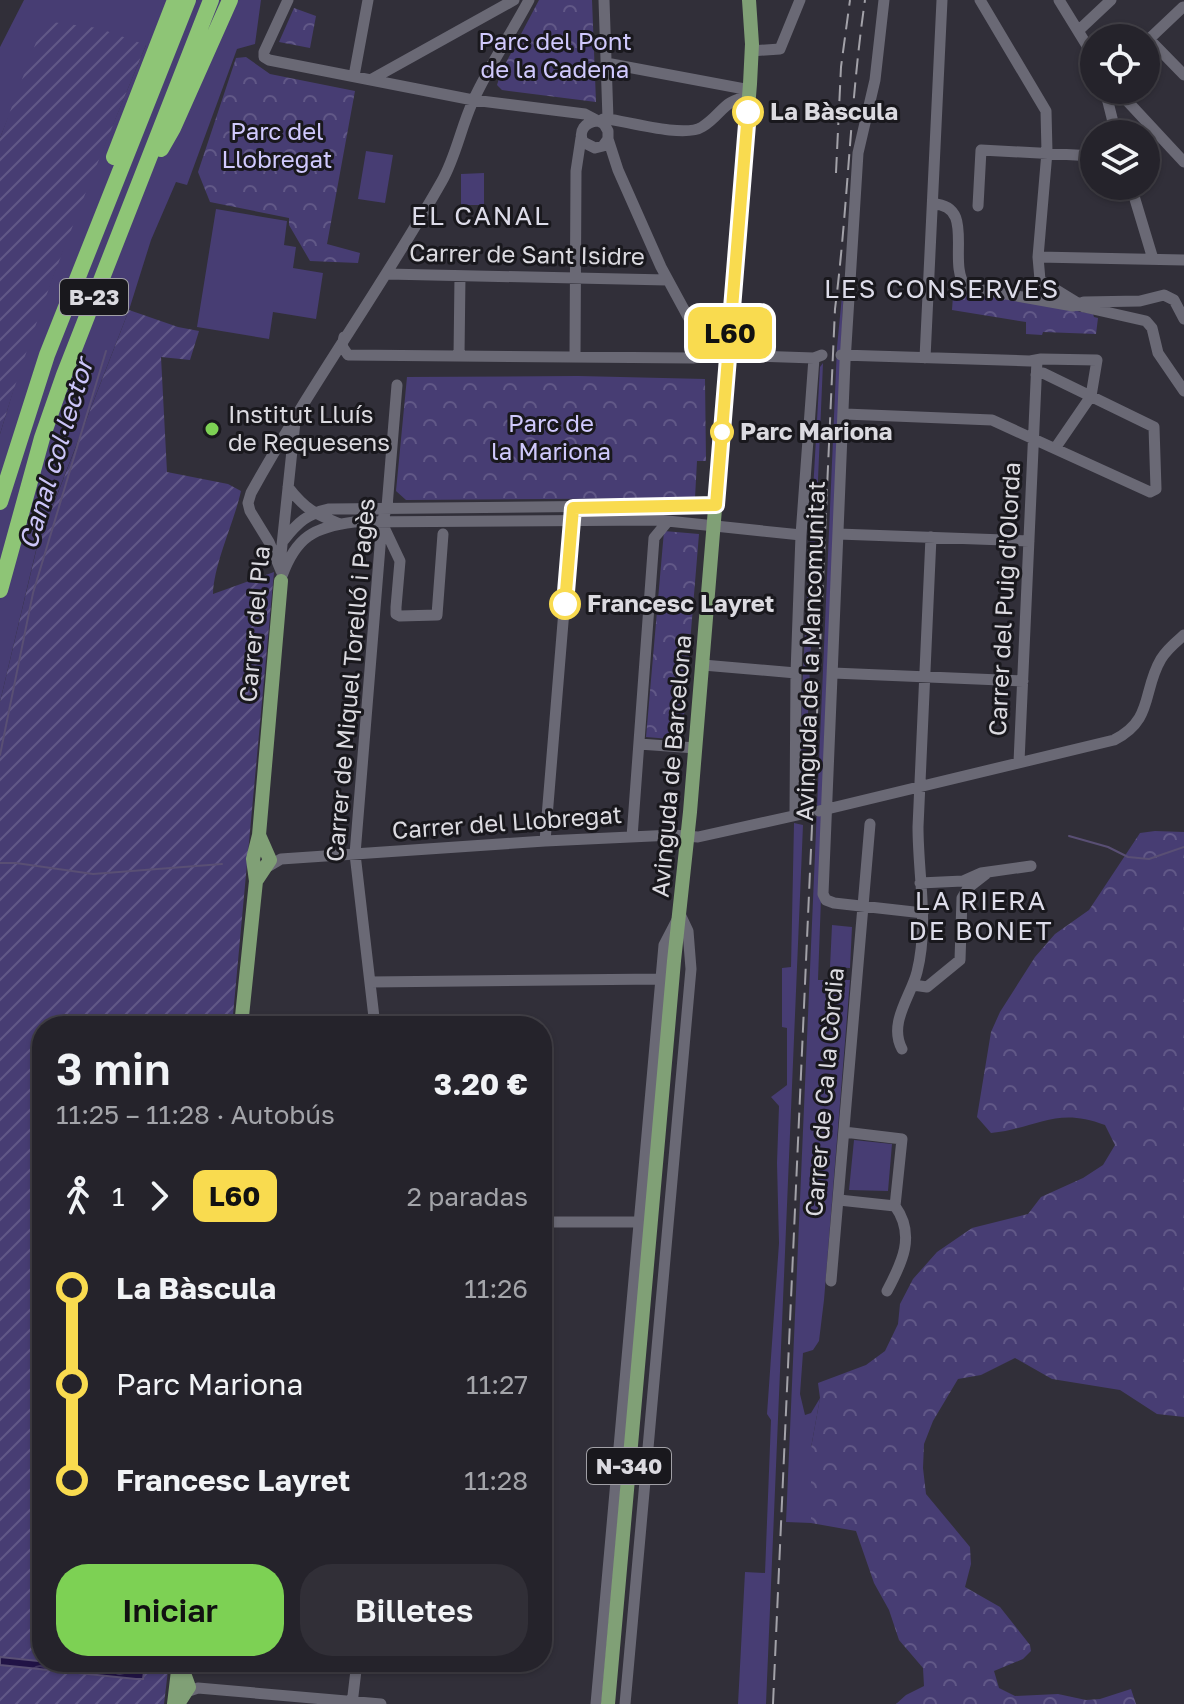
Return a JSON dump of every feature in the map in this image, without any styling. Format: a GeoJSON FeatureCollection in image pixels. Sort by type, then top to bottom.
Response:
{"type":"FeatureCollection","features":[{"type":"Feature","properties":{"kind":"highway"},"geometry":{"type":"LineString","coordinates":[[84,263],[103,187],[175,0]]}},
{"type":"Feature","properties":{"kind":"highway","name":"B-23"},"geometry":{"type":"LineString","coordinates":[[0,502],[47,355],[188,0]]}},
{"type":"Feature","properties":{"kind":"highway","name":"B-23"},"geometry":{"type":"LineString","coordinates":[[0,590],[42,438],[87,312],[211,0]]}},
{"type":"Feature","properties":{"kind":"highway"},"geometry":{"type":"LineString","coordinates":[[136,191],[173,128],[230,0]]}},
{"type":"Feature","properties":{"kind":"main road","name":"Avinguda de Barcelona"},"geometry":{"type":"LineString","coordinates":[[608,1704],[668,960],[680,914],[715,527],[722,355],[750,93],[749,0]]}},
{"type":"Feature","properties":{"kind":"main road","name":"Carrer del Pla"},"geometry":{"type":"LineString","coordinates":[[242,1016],[264,864],[259,835],[281,576]]}},
{"type":"Feature","properties":{"kind":"street"},"geometry":{"type":"LineString","coordinates":[[288,0],[269,39],[264,57],[271,61],[473,100],[481,96],[499,102],[585,114],[601,120],[693,131],[707,124],[730,101],[750,93]]}},
{"type":"Feature","properties":{"kind":"street"},"geometry":{"type":"LineString","coordinates":[[354,76],[368,0]]}},
{"type":"Feature","properties":{"kind":"street"},"geometry":{"type":"LineString","coordinates":[[372,79],[514,0]]}},
{"type":"Feature","properties":{"kind":"street"},"geometry":{"type":"LineString","coordinates":[[281,576],[269,542],[248,503],[296,416],[387,274],[444,177],[473,100],[526,0]]}},
{"type":"Feature","properties":{"kind":"street"},"geometry":{"type":"LineString","coordinates":[[604,0],[606,63],[601,120],[606,127],[604,143],[667,280],[703,346],[722,355]]}},
{"type":"Feature","properties":{"kind":"street"},"geometry":{"type":"LineString","coordinates":[[751,51],[780,49],[800,0]]}},
{"type":"Feature","properties":{"kind":"street","name":"Avinguda de la Mancomunitat"},"geometry":{"type":"LineString","coordinates":[[862,907],[834,903],[826,900],[823,894],[823,809],[833,673],[845,414],[843,355],[858,153],[875,80],[884,0]]}},
{"type":"Feature","properties":{"kind":"street"},"geometry":{"type":"LineString","coordinates":[[925,358],[942,0]]}},
{"type":"Feature","properties":{"kind":"street"},"geometry":{"type":"LineString","coordinates":[[980,0],[1046,111],[1047,152],[1038,276],[1043,283],[1080,304],[1146,321],[1152,328],[1158,353],[1184,391]]}},
{"type":"Feature","properties":{"kind":"street"},"geometry":{"type":"LineString","coordinates":[[1059,0],[1080,34]]}},
{"type":"Feature","properties":{"kind":"street"},"geometry":{"type":"LineString","coordinates":[[1078,31],[1111,0]]}},
{"type":"Feature","properties":{"kind":"street"},"geometry":{"type":"LineString","coordinates":[[1160,29],[1183,7]]}},
{"type":"Feature","properties":{"kind":"street"},"geometry":{"type":"LineString","coordinates":[[1160,52],[1184,75]]}},
{"type":"Feature","properties":{"kind":"street"},"geometry":{"type":"LineString","coordinates":[[606,63],[750,93]]}},
{"type":"Feature","properties":{"kind":"street"},"geometry":{"type":"LineString","coordinates":[[485,79],[486,92],[499,102]]}},
{"type":"Feature","properties":{"kind":"street"},"geometry":{"type":"LineString","coordinates":[[1130,104],[1184,162]]}},
{"type":"Feature","properties":{"kind":"street"},"geometry":{"type":"LineString","coordinates":[[573,114],[581,122],[576,171],[575,357]]}},
{"type":"Feature","properties":{"kind":"street"},"geometry":{"type":"LineString","coordinates":[[581,136],[587,123],[601,120]]}},
{"type":"Feature","properties":{"kind":"street"},"geometry":{"type":"LineString","coordinates":[[581,136],[586,145],[604,143]]}},
{"type":"Feature","properties":{"kind":"street"},"geometry":{"type":"LineString","coordinates":[[576,171],[604,143]]}},
{"type":"Feature","properties":{"kind":"street"},"geometry":{"type":"LineString","coordinates":[[978,206],[981,150],[1080,155]]}},
{"type":"Feature","properties":{"kind":"street"},"geometry":{"type":"LineString","coordinates":[[1135,200],[1153,259]]}},
{"type":"Feature","properties":{"kind":"street"},"geometry":{"type":"LineString","coordinates":[[933,204],[944,204],[958,217],[959,266],[966,287],[1073,306],[1140,301],[1164,295],[1174,300],[1184,319]]}},
{"type":"Feature","properties":{"kind":"street"},"geometry":{"type":"LineString","coordinates":[[1038,257],[1184,260]]}},
{"type":"Feature","properties":{"kind":"street","name":"Carrer de Sant Isidre"},"geometry":{"type":"LineString","coordinates":[[387,274],[667,280]]}},
{"type":"Feature","properties":{"kind":"street"},"geometry":{"type":"LineString","coordinates":[[459,356],[460,276]]}},
{"type":"Feature","properties":{"kind":"street"},"geometry":{"type":"LineString","coordinates":[[344,337],[342,346],[348,355],[818,356],[801,535],[796,673],[703,665]]}},
{"type":"Feature","properties":{"kind":"street"},"geometry":{"type":"LineString","coordinates":[[843,355],[1097,360],[1091,396],[1056,447]]}},
{"type":"Feature","properties":{"kind":"street","name":"Carrer del Puig d'Olorda"},"geometry":{"type":"LineString","coordinates":[[1019,762],[1037,360]]}},
{"type":"Feature","properties":{"kind":"street"},"geometry":{"type":"LineString","coordinates":[[845,414],[992,420],[1150,492],[1156,489],[1154,427],[1043,373],[1036,375]]}},
{"type":"Feature","properties":{"kind":"street","name":"Carrer de Miquel Torelló i Pagès"},"geometry":{"type":"LineString","coordinates":[[374,1016],[355,854],[382,522],[387,507],[397,385]]}},
{"type":"Feature","properties":{"kind":"street","name":"Carrer del Pla"},"geometry":{"type":"LineString","coordinates":[[281,576],[296,416]]}},
{"type":"Feature","properties":{"kind":"street"},"geometry":{"type":"LineString","coordinates":[[288,487],[313,513],[340,524]]}},
{"type":"Feature","properties":{"kind":"street"},"geometry":{"type":"LineString","coordinates":[[281,576],[300,543],[314,531],[340,524],[716,505]]}},
{"type":"Feature","properties":{"kind":"street"},"geometry":{"type":"LineString","coordinates":[[284,540],[297,524],[313,513],[329,509],[387,507],[572,514],[801,535]]}},
{"type":"Feature","properties":{"kind":"street"},"geometry":{"type":"LineString","coordinates":[[545,841],[572,514]]}},
{"type":"Feature","properties":{"kind":"street"},"geometry":{"type":"LineString","coordinates":[[632,837],[654,538],[668,521]]}},
{"type":"Feature","properties":{"kind":"street"},"geometry":{"type":"LineString","coordinates":[[382,522],[400,561],[396,607],[396,614],[400,616],[437,615],[443,534]]}},
{"type":"Feature","properties":{"kind":"street"},"geometry":{"type":"LineString","coordinates":[[838,534],[1029,541]]}},
{"type":"Feature","properties":{"kind":"street"},"geometry":{"type":"LineString","coordinates":[[902,1049],[899,1044],[899,1015],[913,985],[922,952],[918,827],[931,537]]}},
{"type":"Feature","properties":{"kind":"street"},"geometry":{"type":"LineString","coordinates":[[823,809],[1114,740],[1132,730],[1145,709],[1161,658],[1184,635]]}},
{"type":"Feature","properties":{"kind":"street","name":"Carrer del Llobregat"},"geometry":{"type":"LineString","coordinates":[[264,864],[355,854],[545,841],[706,837],[799,814],[796,673]]}},
{"type":"Feature","properties":{"kind":"street"},"geometry":{"type":"LineString","coordinates":[[833,673],[1023,681]]}},
{"type":"Feature","properties":{"kind":"street"},"geometry":{"type":"LineString","coordinates":[[639,744],[696,748]]}},
{"type":"Feature","properties":{"kind":"street","name":"Carrer de Ca la Còrdia"},"geometry":{"type":"LineString","coordinates":[[831,1281],[870,824]]}},
{"type":"Feature","properties":{"kind":"street"},"geometry":{"type":"LineString","coordinates":[[920,883],[963,881],[981,873],[1031,866]]}},
{"type":"Feature","properties":{"kind":"street"},"geometry":{"type":"LineString","coordinates":[[913,985],[927,987],[960,960],[962,898],[968,888],[986,874]]}},
{"type":"Feature","properties":{"kind":"street"},"geometry":{"type":"LineString","coordinates":[[862,907],[923,913]]}},
{"type":"Feature","properties":{"kind":"street","name":"Avinguda de Barcelona"},"geometry":{"type":"LineString","coordinates":[[625,1704],[691,969],[688,931],[680,914]]}},
{"type":"Feature","properties":{"kind":"street"},"geometry":{"type":"LineString","coordinates":[[668,960],[686,964],[689,981]]}},
{"type":"Feature","properties":{"kind":"street","name":"Avinguda de Barcelona"},"geometry":{"type":"LineString","coordinates":[[596,1704],[645,1225],[661,979],[668,960]]}},
{"type":"Feature","properties":{"kind":"street"},"geometry":{"type":"LineString","coordinates":[[370,982],[661,979]]}},
{"type":"Feature","properties":{"kind":"street"},"geometry":{"type":"LineString","coordinates":[[844,1132],[902,1139],[895,1206],[905,1221],[907,1233],[902,1260],[887,1291]]}},
{"type":"Feature","properties":{"kind":"street"},"geometry":{"type":"LineString","coordinates":[[839,1200],[895,1206]]}},
{"type":"Feature","properties":{"kind":"street"},"geometry":{"type":"LineString","coordinates":[[552,1222],[645,1225]]}},
{"type":"Feature","properties":{"kind":"street"},"geometry":{"type":"LineString","coordinates":[[352,1703],[356,1672]]}},
{"type":"Feature","properties":{"kind":"street"},"geometry":{"type":"LineString","coordinates":[[182,1690],[381,1704]]}},
{"type":"Feature","properties":{"kind":"green space"},"geometry":{"type":"Polygon","coordinates":[[[24,0],[261,0],[255,44],[237,49],[187,185],[176,182],[151,240],[129,310],[37,546],[0,702],[0,434],[26,348],[83,196],[146,45],[13,106],[0,138],[0,47],[24,0]]]}},
{"type":"Feature","properties":{"kind":"green space","name":"Parc del Pont de la Cadena"},"geometry":{"type":"Polygon","coordinates":[[[539,0],[592,0],[596,102],[502,90],[497,85],[539,0]]]}},
{"type":"Feature","properties":{"kind":"green space"},"geometry":{"type":"Polygon","coordinates":[[[294,8],[316,16],[310,48],[279,42],[294,8]]]}},
{"type":"Feature","properties":{"kind":"green space"},"geometry":{"type":"Polygon","coordinates":[[[44,21],[98,28],[146,45],[50,286],[0,434],[0,138],[44,21]]]}},
{"type":"Feature","properties":{"kind":"green space","name":"Parc del Llobregat"},"geometry":{"type":"Polygon","coordinates":[[[246,57],[270,74],[355,91],[327,244],[360,253],[358,263],[310,261],[289,225],[289,218],[210,202],[198,172],[236,58],[246,57]]]}},
{"type":"Feature","properties":{"kind":"green space"},"geometry":{"type":"Polygon","coordinates":[[[366,151],[393,155],[385,203],[358,199],[366,151]]]}},
{"type":"Feature","properties":{"kind":"green space"},"geometry":{"type":"Polygon","coordinates":[[[484,173],[484,205],[461,205],[461,174],[484,173]]]}},
{"type":"Feature","properties":{"kind":"green space"},"geometry":{"type":"Polygon","coordinates":[[[216,209],[287,221],[284,245],[296,247],[293,268],[323,273],[316,319],[273,312],[269,339],[197,327],[216,209]]]}},
{"type":"Feature","properties":{"kind":"green space"},"geometry":{"type":"Polygon","coordinates":[[[844,275],[818,980],[850,980],[824,1300],[819,1341],[813,1350],[803,1353],[800,1394],[805,1415],[811,1413],[820,1398],[811,1448],[811,1523],[786,1522],[837,347],[844,275]]]}},
{"type":"Feature","properties":{"kind":"green space"},"geometry":{"type":"Polygon","coordinates":[[[965,290],[1093,314],[1098,318],[1096,334],[1026,334],[1026,322],[952,310],[953,296],[965,294],[965,290]]]}},
{"type":"Feature","properties":{"kind":"green space"},"geometry":{"type":"Polygon","coordinates":[[[129,310],[199,331],[190,360],[161,357],[167,472],[228,484],[241,491],[217,569],[213,594],[274,572],[233,1016],[32,1016],[32,1672],[168,1672],[164,1704],[0,1704],[0,702],[37,547],[129,310]]]}},
{"type":"Feature","properties":{"kind":"green space"},"geometry":{"type":"Polygon","coordinates":[[[823,363],[805,784],[799,785],[820,367],[823,363]]]}},
{"type":"Feature","properties":{"kind":"green space","name":"Parc de la Mariona"},"geometry":{"type":"Polygon","coordinates":[[[407,377],[705,379],[706,461],[697,461],[695,498],[406,500],[396,491],[407,377]]]}},
{"type":"Feature","properties":{"kind":"green space"},"geometry":{"type":"Polygon","coordinates":[[[664,531],[699,534],[682,740],[646,737],[664,531]]]}},
{"type":"Feature","properties":{"kind":"green space"},"geometry":{"type":"Polygon","coordinates":[[[794,823],[803,825],[766,1704],[738,1704],[745,1572],[765,1573],[771,1420],[767,1414],[779,1243],[779,1106],[771,1097],[787,1085],[787,1028],[782,1027],[782,968],[791,967],[794,823]]]}},
{"type":"Feature","properties":{"kind":"green space"},"geometry":{"type":"Polygon","coordinates":[[[1184,832],[1184,1417],[1157,1414],[1120,1390],[1052,1379],[1015,1358],[981,1375],[958,1379],[933,1421],[924,1444],[923,1468],[926,1494],[970,1547],[971,1564],[965,1587],[1000,1607],[1030,1645],[1031,1651],[1023,1659],[994,1671],[999,1688],[1015,1696],[1058,1694],[1086,1700],[1131,1689],[1136,1704],[896,1704],[924,1686],[923,1668],[899,1640],[856,1531],[811,1523],[811,1448],[820,1398],[818,1383],[866,1365],[885,1351],[898,1324],[900,1304],[913,1279],[937,1252],[972,1228],[1028,1214],[1041,1197],[1103,1165],[1115,1145],[1105,1125],[1060,1118],[991,1133],[977,1117],[991,1032],[1000,1012],[1035,957],[1055,934],[1089,910],[1140,833],[1184,832]]]}},
{"type":"Feature","properties":{"kind":"green space"},"geometry":{"type":"Polygon","coordinates":[[[832,925],[852,927],[850,968],[830,967],[832,925]]]}},
{"type":"Feature","properties":{"kind":"green space"},"geometry":{"type":"Polygon","coordinates":[[[854,1140],[892,1144],[888,1191],[849,1190],[854,1140]]]}},
{"type":"Feature","properties":{"kind":"water"},"geometry":{"type":"Polygon","coordinates":[[[0,1657],[32,1660],[32,1668],[0,1665],[0,1657]]]}},
{"type":"Feature","properties":{"kind":"water"},"geometry":{"type":"Polygon","coordinates":[[[68,1672],[144,1672],[143,1679],[68,1672]]]}},
{"type":"Feature","properties":{"kind":"waterway","name":"Canal col·lector"},"geometry":{"type":"LineString","coordinates":[[0,755],[33,593],[106,351]]}},
{"type":"Feature","properties":{"kind":"waterway"},"geometry":{"type":"LineString","coordinates":[[1069,836],[1108,847],[1128,857],[1149,859],[1184,847]]}},
{"type":"Feature","properties":{"kind":"waterway"},"geometry":{"type":"LineString","coordinates":[[0,863],[93,874],[222,864]]}},
{"type":"Feature","properties":{"kind":"railway"},"geometry":{"type":"LineString","coordinates":[[836,173],[841,67],[850,0]]}},
{"type":"Feature","properties":{"kind":"railway"},"geometry":{"type":"LineString","coordinates":[[773,1704],[835,309],[865,0]]}},
{"type":"Feature","properties":{"kind":"bus line","name":"L60"},"geometry":{"type":"LineString","coordinates":[[565,604],[573,508],[716,505],[748,112]]}},
{"type":"Feature","properties":{"kind":"place","name":"La Bàscula"},"geometry":{"type":"Point","coordinates":[748,112]}},
{"type":"Feature","properties":{"kind":"place","name":"Institut Lluís de Requesens"},"geometry":{"type":"Point","coordinates":[212,429]}},
{"type":"Feature","properties":{"kind":"place","name":"Parc Mariona"},"geometry":{"type":"Point","coordinates":[722,432]}},
{"type":"Feature","properties":{"kind":"place","name":"Francesc Layret"},"geometry":{"type":"Point","coordinates":[565,604]}},
{"type":"Feature","properties":{"kind":"district","name":"EL CANAL"},"geometry":{"type":"Point","coordinates":[481,216]}},
{"type":"Feature","properties":{"kind":"district","name":"LES CONSERVES"},"geometry":{"type":"Point","coordinates":[942,289]}},
{"type":"Feature","properties":{"kind":"district","name":"LA RIERA DE BONET"},"geometry":{"type":"Point","coordinates":[981,916]}}]}
